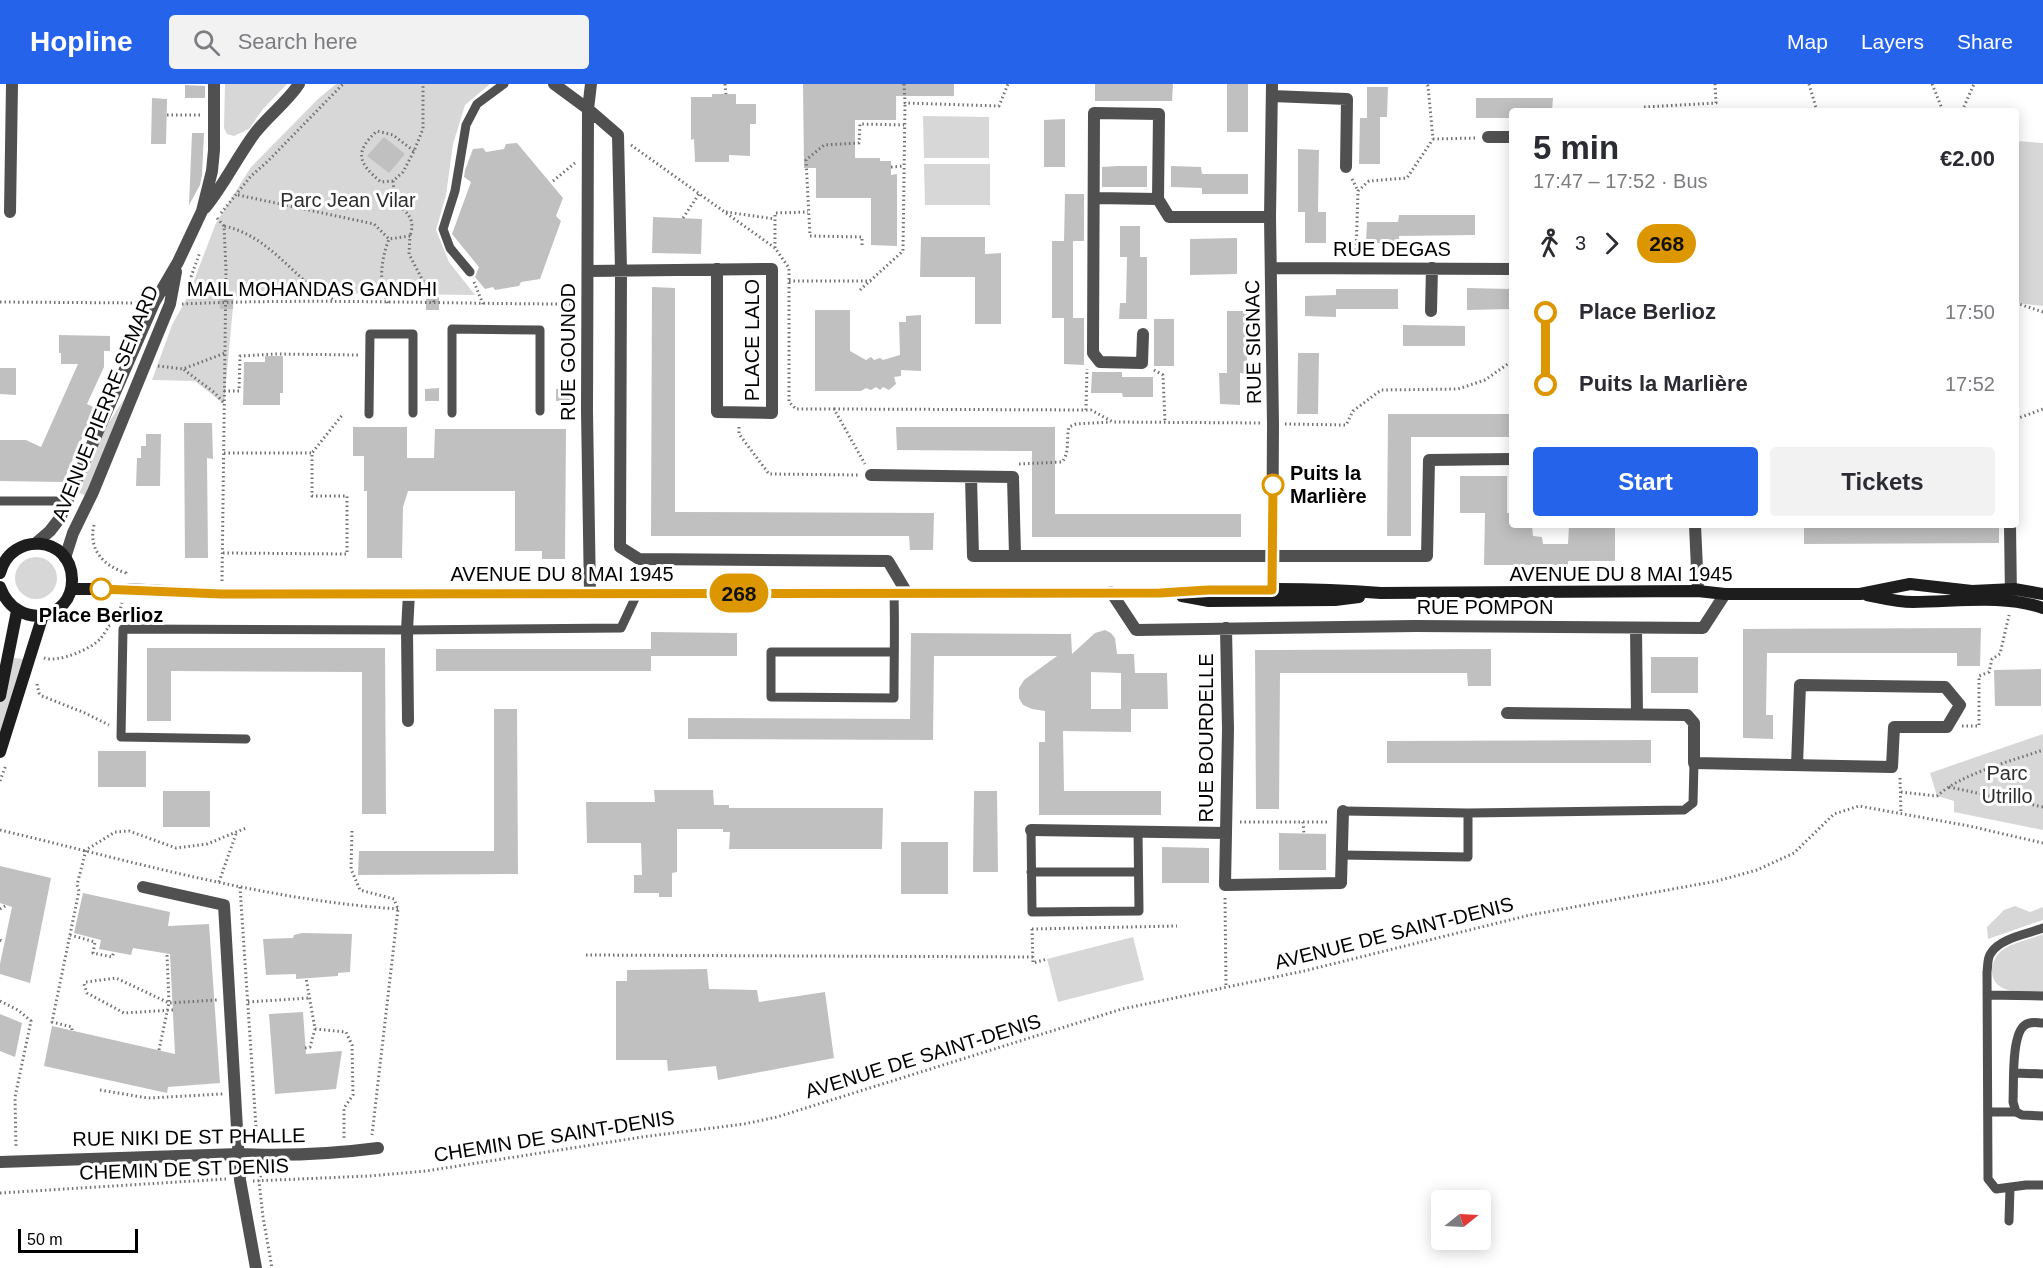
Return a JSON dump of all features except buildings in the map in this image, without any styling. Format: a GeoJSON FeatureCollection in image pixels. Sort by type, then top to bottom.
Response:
{"type":"FeatureCollection","features":[{"type":"Feature","properties":{"kind":"main road"},"geometry":{"type":"LineString","coordinates":[[1,568],[6,558],[20,547],[36,543],[52,547],[65,558],[70,568],[71,590],[61,606],[43,615],[27,615],[9,605]]}},
{"type":"Feature","properties":{"kind":"main road","name":"AVENUE DU 8 MAI 1945"},"geometry":{"type":"LineString","coordinates":[[71,590],[127,589],[221,594],[1111,592],[1160,593],[1209,601],[1334,590],[1381,593],[1698,591],[1725,594],[1860,594],[1910,584],[1965,590],[2043,608]]}},
{"type":"Feature","properties":{"kind":"main road"},"geometry":{"type":"LineString","coordinates":[[0,587],[9,605],[0,696]]}},
{"type":"Feature","properties":{"kind":"main road","name":"AVENUE DU 8 MAI 1945"},"geometry":{"type":"LineString","coordinates":[[1860,594],[1898,602],[2011,599],[2043,594]]}},
{"type":"Feature","properties":{"kind":"main road"},"geometry":{"type":"LineString","coordinates":[[0,752],[43,615]]}},
{"type":"Feature","properties":{"kind":"street"},"geometry":{"type":"LineString","coordinates":[[10,212],[12,84]]}},
{"type":"Feature","properties":{"kind":"street"},"geometry":{"type":"LineString","coordinates":[[202,211],[212,171],[214,84]]}},
{"type":"Feature","properties":{"kind":"street"},"geometry":{"type":"LineString","coordinates":[[202,211],[216,195],[256,132],[299,84]]}},
{"type":"Feature","properties":{"kind":"street"},"geometry":{"type":"LineString","coordinates":[[554,84],[618,135],[621,270],[620,547],[639,559],[888,561],[907,593]]}},
{"type":"Feature","properties":{"kind":"street","name":"RUE GOUNOD"},"geometry":{"type":"LineString","coordinates":[[590,594],[587,412],[588,109],[591,84]]}},
{"type":"Feature","properties":{"kind":"street"},"geometry":{"type":"LineString","coordinates":[[1272,90],[1347,99],[1346,167]]}},
{"type":"Feature","properties":{"kind":"street","name":"RUE SIGNAC"},"geometry":{"type":"LineString","coordinates":[[1272,90],[1270,217],[1273,423],[1272,595]]}},
{"type":"Feature","properties":{"kind":"street"},"geometry":{"type":"LineString","coordinates":[[1143,334],[1142,363],[1100,362],[1095,358],[1093,352],[1094,113],[1159,114],[1158,199],[1169,217],[1270,217]]}},
{"type":"Feature","properties":{"kind":"street"},"geometry":{"type":"LineString","coordinates":[[1488,137],[1509,137]]}},
{"type":"Feature","properties":{"kind":"street"},"geometry":{"type":"LineString","coordinates":[[1095,198],[1158,199]]}},
{"type":"Feature","properties":{"kind":"street","name":"AVENUE PIERRE SEMARD"},"geometry":{"type":"LineString","coordinates":[[36,543],[50,531],[64,510],[154,303],[178,262],[202,211]]}},
{"type":"Feature","properties":{"kind":"street","name":"AVENUE PIERRE SEMARD"},"geometry":{"type":"LineString","coordinates":[[65,558],[73,533],[98,481],[170,304],[178,262]]}},
{"type":"Feature","properties":{"kind":"street","name":"RUE DEGAS"},"geometry":{"type":"LineString","coordinates":[[1271,268],[1509,269]]}},
{"type":"Feature","properties":{"kind":"street"},"geometry":{"type":"LineString","coordinates":[[1431,311],[1432,268]]}},
{"type":"Feature","properties":{"kind":"street","name":"PLACE LALO"},"geometry":{"type":"LineString","coordinates":[[588,271],[621,270],[717,269],[772,269],[772,413],[717,412],[717,269]]}},
{"type":"Feature","properties":{"kind":"street"},"geometry":{"type":"LineString","coordinates":[[971,477],[973,556],[1427,556],[1429,459],[1509,459]]}},
{"type":"Feature","properties":{"kind":"street"},"geometry":{"type":"LineString","coordinates":[[873,469],[971,477],[1013,477],[1016,555]]}},
{"type":"Feature","properties":{"kind":"street"},"geometry":{"type":"LineString","coordinates":[[1695,528],[1698,591]]}},
{"type":"Feature","properties":{"kind":"street"},"geometry":{"type":"LineString","coordinates":[[2010,528],[2011,599]]}},
{"type":"Feature","properties":{"kind":"street","name":"RUE POMPON"},"geometry":{"type":"LineString","coordinates":[[1111,592],[1136,630],[1703,628],[1725,594]]}},
{"type":"Feature","properties":{"kind":"street"},"geometry":{"type":"LineString","coordinates":[[408,721],[407,630],[410,593]]}},
{"type":"Feature","properties":{"kind":"street","name":"RUE BOURDELLE"},"geometry":{"type":"LineString","coordinates":[[1031,830],[1138,831],[1226,827],[1228,729],[1226,628]]}},
{"type":"Feature","properties":{"kind":"street"},"geometry":{"type":"LineString","coordinates":[[1636,628],[1637,714]]}},
{"type":"Feature","properties":{"kind":"street"},"geometry":{"type":"LineString","coordinates":[[1507,712],[1688,715],[1694,723],[1694,763],[1892,767],[1894,727],[1947,727],[1960,705],[1945,687],[1800,685],[1797,765]]}},
{"type":"Feature","properties":{"kind":"street"},"geometry":{"type":"LineString","coordinates":[[1226,827],[1225,885],[1341,883],[1343,817]]}},
{"type":"Feature","properties":{"kind":"street"},"geometry":{"type":"LineString","coordinates":[[143,887],[224,905],[240,1180],[256,1268]]}},
{"type":"Feature","properties":{"kind":"street","name":"RUE NIKI DE ST PHALLE"},"geometry":{"type":"LineString","coordinates":[[0,1162],[344,1152],[375,1144]]}},
{"type":"Feature","properties":{"kind":"lane"},"geometry":{"type":"LineString","coordinates":[[470,272],[450,248],[443,229],[455,190],[466,125],[477,105],[504,84]]}},
{"type":"Feature","properties":{"kind":"lane"},"geometry":{"type":"LineString","coordinates":[[452,413],[452,328],[540,330],[540,411]]}},
{"type":"Feature","properties":{"kind":"lane"},"geometry":{"type":"LineString","coordinates":[[369,414],[370,334],[413,334],[413,413]]}},
{"type":"Feature","properties":{"kind":"lane"},"geometry":{"type":"LineString","coordinates":[[0,501],[56,501],[64,510]]}},
{"type":"Feature","properties":{"kind":"lane"},"geometry":{"type":"LineString","coordinates":[[894,593],[894,652],[894,698],[771,697],[771,652],[894,652]]}},
{"type":"Feature","properties":{"kind":"lane"},"geometry":{"type":"LineString","coordinates":[[246,739],[121,737],[123,626],[407,630],[621,628],[637,594]]}},
{"type":"Feature","properties":{"kind":"lane"},"geometry":{"type":"LineString","coordinates":[[1343,817],[1684,810],[1693,803],[1694,763]]}},
{"type":"Feature","properties":{"kind":"lane"},"geometry":{"type":"LineString","coordinates":[[1342,855],[1468,857],[1468,813]]}},
{"type":"Feature","properties":{"kind":"lane"},"geometry":{"type":"LineString","coordinates":[[1031,830],[1032,912],[1139,911],[1138,831]]}},
{"type":"Feature","properties":{"kind":"lane"},"geometry":{"type":"LineString","coordinates":[[1032,872],[1138,872]]}},
{"type":"Feature","properties":{"kind":"lane"},"geometry":{"type":"LineString","coordinates":[[2043,928],[2001,943],[1991,951],[1988,959],[1987,994],[1988,1179],[1992,1187],[1996,1189],[2043,1185]]}},
{"type":"Feature","properties":{"kind":"lane"},"geometry":{"type":"LineString","coordinates":[[1987,994],[2043,996]]}},
{"type":"Feature","properties":{"kind":"lane"},"geometry":{"type":"LineString","coordinates":[[2016,1112],[2013,1102],[2016,1038],[2024,1025],[2043,1023]]}},
{"type":"Feature","properties":{"kind":"lane"},"geometry":{"type":"LineString","coordinates":[[2014,1073],[2043,1074]]}},
{"type":"Feature","properties":{"kind":"lane"},"geometry":{"type":"LineString","coordinates":[[1989,1112],[2016,1112],[2022,1115],[2043,1116]]}},
{"type":"Feature","properties":{"kind":"lane"},"geometry":{"type":"LineString","coordinates":[[2009,1221],[2010,1188]]}},
{"type":"Feature","properties":{"kind":"path"},"geometry":{"type":"LineString","coordinates":[[213,222],[250,176],[268,162],[344,84]]}},
{"type":"Feature","properties":{"kind":"path"},"geometry":{"type":"LineString","coordinates":[[414,151],[393,135],[377,131],[365,142],[360,152],[369,173],[381,182],[393,181],[403,172],[414,151],[423,129],[423,84]]}},
{"type":"Feature","properties":{"kind":"path"},"geometry":{"type":"LineString","coordinates":[[725,84],[726,94]]}},
{"type":"Feature","properties":{"kind":"path"},"geometry":{"type":"LineString","coordinates":[[860,290],[903,251],[904,84]]}},
{"type":"Feature","properties":{"kind":"path"},"geometry":{"type":"LineString","coordinates":[[905,103],[999,106],[1008,84]]}},
{"type":"Feature","properties":{"kind":"path"},"geometry":{"type":"LineString","coordinates":[[1356,268],[1358,191],[1369,181],[1407,178],[1432,139],[1426,84]]}},
{"type":"Feature","properties":{"kind":"path"},"geometry":{"type":"LineString","coordinates":[[1644,108],[1716,104],[1715,84]]}},
{"type":"Feature","properties":{"kind":"path"},"geometry":{"type":"LineString","coordinates":[[1809,84],[1816,108]]}},
{"type":"Feature","properties":{"kind":"path"},"geometry":{"type":"LineString","coordinates":[[1932,84],[1942,108]]}},
{"type":"Feature","properties":{"kind":"path"},"geometry":{"type":"LineString","coordinates":[[1963,108],[1974,84]]}},
{"type":"Feature","properties":{"kind":"path"},"geometry":{"type":"LineString","coordinates":[[167,115],[215,115]]}},
{"type":"Feature","properties":{"kind":"path"},"geometry":{"type":"LineString","coordinates":[[862,245],[862,237],[810,236],[806,160],[824,144],[859,143],[860,124],[904,125]]}},
{"type":"Feature","properties":{"kind":"path"},"geometry":{"type":"LineString","coordinates":[[1432,139],[1488,137]]}},
{"type":"Feature","properties":{"kind":"path"},"geometry":{"type":"LineString","coordinates":[[553,181],[588,152]]}},
{"type":"Feature","properties":{"kind":"path"},"geometry":{"type":"LineString","coordinates":[[891,167],[904,166]]}},
{"type":"Feature","properties":{"kind":"path"},"geometry":{"type":"LineString","coordinates":[[393,181],[395,202],[410,216],[413,227],[409,254],[435,304]]}},
{"type":"Feature","properties":{"kind":"path"},"geometry":{"type":"LineString","coordinates":[[683,218],[699,194]]}},
{"type":"Feature","properties":{"kind":"path"},"geometry":{"type":"LineString","coordinates":[[237,195],[374,224],[389,238],[410,236]]}},
{"type":"Feature","properties":{"kind":"path"},"geometry":{"type":"LineString","coordinates":[[724,212],[775,219]]}},
{"type":"Feature","properties":{"kind":"path"},"geometry":{"type":"LineString","coordinates":[[775,248],[775,213],[808,212]]}},
{"type":"Feature","properties":{"kind":"path"},"geometry":{"type":"LineString","coordinates":[[217,218],[224,226],[249,234],[264,244],[314,290],[336,301]]}},
{"type":"Feature","properties":{"kind":"path"},"geometry":{"type":"LineString","coordinates":[[221,594],[226,270],[224,226]]}},
{"type":"Feature","properties":{"kind":"path"},"geometry":{"type":"LineString","coordinates":[[388,303],[382,290],[382,272],[389,238]]}},
{"type":"Feature","properties":{"kind":"path"},"geometry":{"type":"LineString","coordinates":[[189,282],[201,249]]}},
{"type":"Feature","properties":{"kind":"path"},"geometry":{"type":"LineString","coordinates":[[470,272],[483,304]]}},
{"type":"Feature","properties":{"kind":"path"},"geometry":{"type":"LineString","coordinates":[[789,281],[871,280]]}},
{"type":"Feature","properties":{"kind":"path","name":"MAIL MOHANDAS GANDHI"},"geometry":{"type":"LineString","coordinates":[[170,304],[336,301],[435,304],[588,304]]}},
{"type":"Feature","properties":{"kind":"path"},"geometry":{"type":"LineString","coordinates":[[0,302],[154,303]]}},
{"type":"Feature","properties":{"kind":"path"},"geometry":{"type":"LineString","coordinates":[[2019,304],[2043,312]]}},
{"type":"Feature","properties":{"kind":"path"},"geometry":{"type":"LineString","coordinates":[[224,404],[215,393],[183,369],[225,353]]}},
{"type":"Feature","properties":{"kind":"path"},"geometry":{"type":"LineString","coordinates":[[224,391],[239,391],[240,356],[369,355]]}},
{"type":"Feature","properties":{"kind":"path"},"geometry":{"type":"LineString","coordinates":[[1086,410],[1088,369],[1095,358]]}},
{"type":"Feature","properties":{"kind":"path"},"geometry":{"type":"LineString","coordinates":[[1142,363],[1163,375],[1165,423]]}},
{"type":"Feature","properties":{"kind":"path"},"geometry":{"type":"LineString","coordinates":[[1016,464],[1062,462],[1066,458],[1069,427],[1076,424],[1113,422],[1346,425],[1353,411],[1381,390],[1458,389],[1485,380],[1509,364]]}},
{"type":"Feature","properties":{"kind":"path"},"geometry":{"type":"LineString","coordinates":[[834,409],[1091,410],[1113,422]]}},
{"type":"Feature","properties":{"kind":"path"},"geometry":{"type":"LineString","coordinates":[[2019,418],[2043,409]]}},
{"type":"Feature","properties":{"kind":"path"},"geometry":{"type":"LineString","coordinates":[[739,412],[739,434],[769,474],[873,469]]}},
{"type":"Feature","properties":{"kind":"path"},"geometry":{"type":"LineString","coordinates":[[223,554],[347,554],[347,496],[312,496],[312,453],[343,414]]}},
{"type":"Feature","properties":{"kind":"path"},"geometry":{"type":"LineString","coordinates":[[223,453],[312,453]]}},
{"type":"Feature","properties":{"kind":"path"},"geometry":{"type":"LineString","coordinates":[[864,463],[873,469]]}},
{"type":"Feature","properties":{"kind":"path"},"geometry":{"type":"LineString","coordinates":[[40,667],[44,658],[51,660],[83,650],[100,640],[109,626],[123,626],[120,610],[127,589],[126,573],[102,561],[94,548],[92,534],[94,523],[82,515]]}},
{"type":"Feature","properties":{"kind":"path"},"geometry":{"type":"LineString","coordinates":[[1947,727],[1979,726],[1979,676],[1989,672],[1992,658],[2000,654],[2011,599]]}},
{"type":"Feature","properties":{"kind":"path"},"geometry":{"type":"LineString","coordinates":[[37,676],[39,693],[42,696],[121,728]]}},
{"type":"Feature","properties":{"kind":"path"},"geometry":{"type":"LineString","coordinates":[[1901,792],[1937,796],[1947,786],[1995,766],[2043,750]]}},
{"type":"Feature","properties":{"kind":"path"},"geometry":{"type":"LineString","coordinates":[[1892,767],[1900,777],[1901,813]]}},
{"type":"Feature","properties":{"kind":"path"},"geometry":{"type":"LineString","coordinates":[[1947,786],[2043,807]]}},
{"type":"Feature","properties":{"kind":"path","name":"AVENUE DE SAINT-DENIS"},"geometry":{"type":"LineString","coordinates":[[744,1125],[777,1117],[1122,1009],[1304,970],[1530,915],[1717,881],[1757,870],[1794,853],[1834,814],[1859,806],[1969,825],[2043,843]]}},
{"type":"Feature","properties":{"kind":"path"},"geometry":{"type":"LineString","coordinates":[[1226,827],[1343,817]]}},
{"type":"Feature","properties":{"kind":"path"},"geometry":{"type":"LineString","coordinates":[[1303,822],[1304,834]]}},
{"type":"Feature","properties":{"kind":"path"},"geometry":{"type":"LineString","coordinates":[[72,1030],[72,1027],[52,1022],[79,891],[77,885],[86,850],[115,832],[129,831],[176,848],[207,844],[246,828]]}},
{"type":"Feature","properties":{"kind":"path"},"geometry":{"type":"LineString","coordinates":[[0,830],[219,882],[354,906],[398,909]]}},
{"type":"Feature","properties":{"kind":"path"},"geometry":{"type":"LineString","coordinates":[[219,882],[237,831]]}},
{"type":"Feature","properties":{"kind":"path"},"geometry":{"type":"LineString","coordinates":[[352,831],[351,869],[360,890],[394,899],[398,909],[375,1144]]}},
{"type":"Feature","properties":{"kind":"path"},"geometry":{"type":"LineString","coordinates":[[1225,885],[1226,987]]}},
{"type":"Feature","properties":{"kind":"path"},"geometry":{"type":"LineString","coordinates":[[240,886],[257,1144],[264,1145],[265,1155],[259,1181],[272,1268]]}},
{"type":"Feature","properties":{"kind":"path"},"geometry":{"type":"LineString","coordinates":[[0,909],[7,905]]}},
{"type":"Feature","properties":{"kind":"path"},"geometry":{"type":"LineString","coordinates":[[1032,912],[1034,963],[1047,959]]}},
{"type":"Feature","properties":{"kind":"path"},"geometry":{"type":"LineString","coordinates":[[1032,929],[1177,926]]}},
{"type":"Feature","properties":{"kind":"path"},"geometry":{"type":"LineString","coordinates":[[70,935],[95,942],[93,953],[112,957],[114,952]]}},
{"type":"Feature","properties":{"kind":"path"},"geometry":{"type":"LineString","coordinates":[[159,1050],[171,1004],[167,955]]}},
{"type":"Feature","properties":{"kind":"path"},"geometry":{"type":"LineString","coordinates":[[586,955],[1033,957]]}},
{"type":"Feature","properties":{"kind":"path"},"geometry":{"type":"LineString","coordinates":[[171,1004],[116,978],[84,984],[87,993],[124,1013],[173,1010]]}},
{"type":"Feature","properties":{"kind":"path"},"geometry":{"type":"LineString","coordinates":[[305,1048],[310,1047],[315,1029],[306,978]]}},
{"type":"Feature","properties":{"kind":"path"},"geometry":{"type":"LineString","coordinates":[[248,1002],[309,998]]}},
{"type":"Feature","properties":{"kind":"path"},"geometry":{"type":"LineString","coordinates":[[0,1001],[18,1010],[31,1021],[15,1097],[16,1161]]}},
{"type":"Feature","properties":{"kind":"path"},"geometry":{"type":"LineString","coordinates":[[315,1029],[346,1032],[352,1045],[353,1095],[344,1108],[344,1152]]}},
{"type":"Feature","properties":{"kind":"path"},"geometry":{"type":"LineString","coordinates":[[100,1090],[148,1098],[235,1093]]}},
{"type":"Feature","properties":{"kind":"path","name":"CHEMIN DE SAINT-DENIS"},"geometry":{"type":"LineString","coordinates":[[369,1176],[426,1171],[642,1137],[744,1125]]}},
{"type":"Feature","properties":{"kind":"path","name":"CHEMIN DE ST DENIS"},"geometry":{"type":"LineString","coordinates":[[0,1193],[231,1178],[259,1181],[369,1176]]}},
{"type":"Feature","properties":{"kind":"green space"},"geometry":{"type":"Polygon","coordinates":[[[225,84],[287,84],[263,109],[249,129],[234,136],[227,134],[224,128],[225,84]]]}},
{"type":"Feature","properties":{"kind":"green space","name":"Parc Jean Vilar"},"geometry":{"type":"Polygon","coordinates":[[[336,84],[490,84],[465,105],[453,144],[446,195],[436,230],[449,262],[475,295],[305,293],[234,296],[224,404],[195,381],[152,380],[172,325],[188,296],[216,223],[251,167],[318,99],[336,84]]]}},
{"type":"Feature","properties":{"kind":"green space"},"geometry":{"type":"Polygon","coordinates":[[[923,116],[989,117],[989,158],[924,158],[923,116]]]}},
{"type":"Feature","properties":{"kind":"green space"},"geometry":{"type":"Polygon","coordinates":[[[2019,141],[2043,143],[2043,306],[2019,303],[2019,141]]]}},
{"type":"Feature","properties":{"kind":"green space"},"geometry":{"type":"Polygon","coordinates":[[[924,164],[990,164],[990,205],[925,205],[924,164]]]}},
{"type":"Feature","properties":{"kind":"green space"},"geometry":{"type":"Polygon","coordinates":[[[124,399],[86,496],[78,492],[106,427],[124,399]]]}},
{"type":"Feature","properties":{"kind":"green space"},"geometry":{"type":"Polygon","coordinates":[[[36,557],[51,563],[57,578],[51,593],[36,599],[21,593],[15,578],[21,563],[36,557]]]}},
{"type":"Feature","properties":{"kind":"green space"},"geometry":{"type":"Polygon","coordinates":[[[14,658],[23,659],[0,733],[0,700],[14,658]]]}},
{"type":"Feature","properties":{"kind":"green space","name":"Parc Utrillo"},"geometry":{"type":"Polygon","coordinates":[[[2043,734],[2043,830],[1954,812],[1954,801],[1937,796],[1930,773],[2043,734]]]}},
{"type":"Feature","properties":{"kind":"green space"},"geometry":{"type":"Polygon","coordinates":[[[2015,906],[2030,912],[2043,907],[2043,920],[1988,939],[1987,927],[2004,910],[2015,906]]]}},
{"type":"Feature","properties":{"kind":"green space"},"geometry":{"type":"Polygon","coordinates":[[[2043,934],[2043,993],[2010,991],[1997,984],[1992,968],[1999,953],[2013,944],[2043,934]]]}},
{"type":"Feature","properties":{"kind":"green space"},"geometry":{"type":"Polygon","coordinates":[[[1133,937],[1144,980],[1058,1002],[1047,959],[1133,937]]]}},
{"type":"Feature","properties":{"kind":"bus line","name":"268"},"geometry":{"type":"LineString","coordinates":[[101,589],[221,594],[1160,593],[1272,590],[1273,485]]}},
{"type":"Feature","properties":{"kind":"place","name":"Puits la Marlière"},"geometry":{"type":"Point","coordinates":[1273,485]}},
{"type":"Feature","properties":{"kind":"place","name":"Place Berlioz"},"geometry":{"type":"Point","coordinates":[101,589]}}]}
